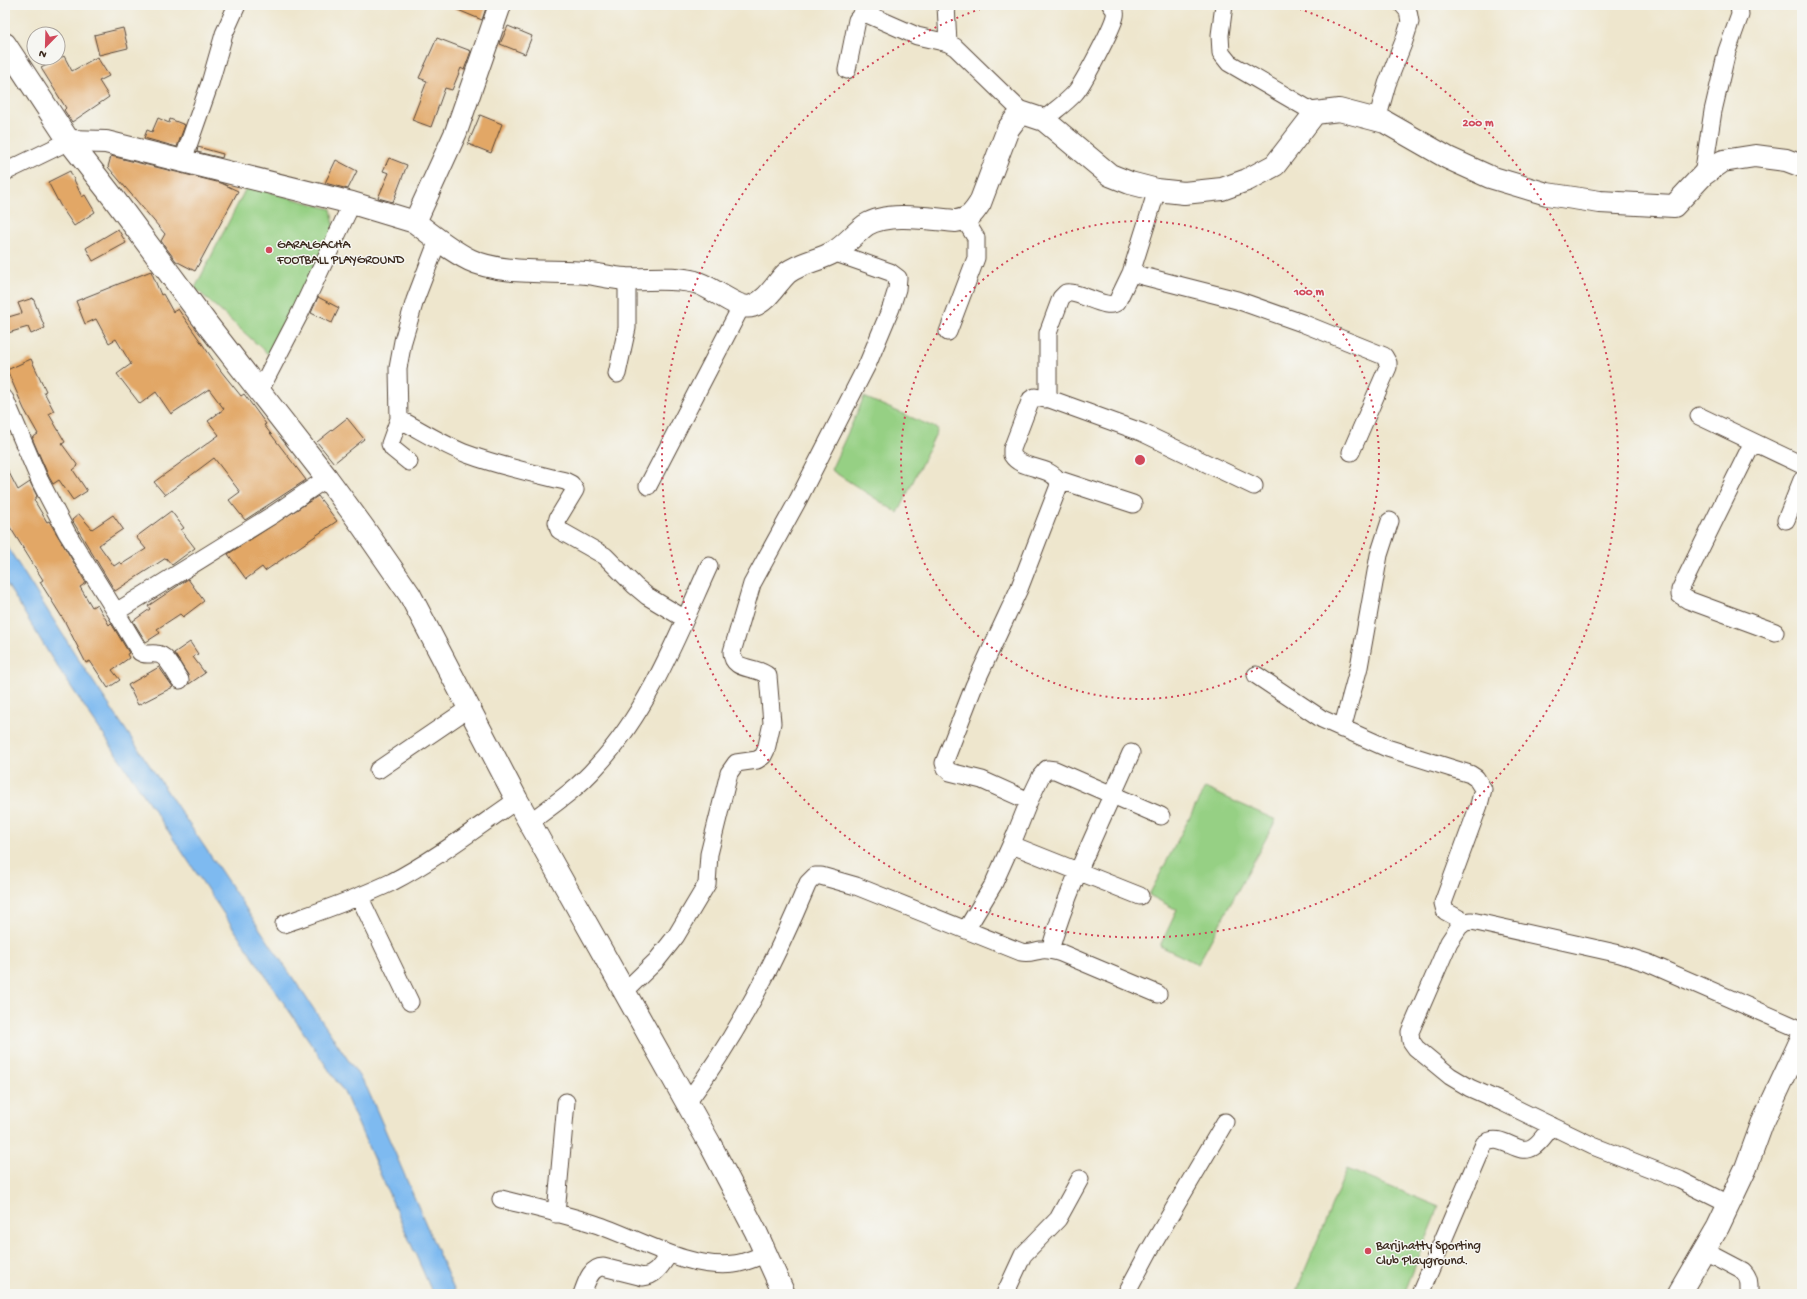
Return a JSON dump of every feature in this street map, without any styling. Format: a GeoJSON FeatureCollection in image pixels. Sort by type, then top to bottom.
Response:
{"type":"FeatureCollection","features":[{"type":"Feature","properties":{"kind":"street"},"geometry":{"type":"LineString","coordinates":[[183,160],[210,83],[224,34],[237,5]]}},
{"type":"Feature","properties":{"kind":"street"},"geometry":{"type":"LineString","coordinates":[[415,222],[456,132],[500,5]]}},
{"type":"Feature","properties":{"kind":"street"},"geometry":{"type":"LineString","coordinates":[[946,5],[948,43]]}},
{"type":"Feature","properties":{"kind":"street"},"geometry":{"type":"LineString","coordinates":[[1044,120],[1075,93],[1084,78],[1116,15],[1114,8],[1111,5]]}},
{"type":"Feature","properties":{"kind":"street"},"geometry":{"type":"LineString","coordinates":[[1224,5],[1220,35],[1221,53],[1229,63],[1315,113],[1339,110],[1385,122],[1448,158],[1490,177],[1547,194],[1600,202],[1674,206],[1704,175],[1723,161],[1755,156],[1786,160],[1802,166]]}},
{"type":"Feature","properties":{"kind":"street"},"geometry":{"type":"LineString","coordinates":[[1377,120],[1387,84],[1410,22],[1408,11],[1403,5]]}},
{"type":"Feature","properties":{"kind":"street"},"geometry":{"type":"LineString","coordinates":[[1704,175],[1713,112],[1727,52],[1740,15],[1739,5]]}},
{"type":"Feature","properties":{"kind":"street"},"geometry":{"type":"LineString","coordinates":[[847,70],[857,20],[861,15],[867,14],[876,17],[917,36],[948,43],[955,47],[1023,113],[1044,120],[1065,136],[1087,158],[1110,175],[1130,183],[1157,190],[1184,193],[1222,189],[1247,180],[1275,165],[1315,113]]}},
{"type":"Feature","properties":{"kind":"street"},"geometry":{"type":"LineString","coordinates":[[5,44],[69,141],[112,196],[207,324],[260,390],[364,527],[410,595],[517,800],[710,1144],[766,1254],[784,1294]]}},
{"type":"Feature","properties":{"kind":"street"},"geometry":{"type":"LineString","coordinates":[[5,172],[69,141],[106,142],[352,203],[415,222],[438,240],[471,261],[489,266],[510,269],[588,273],[610,278],[679,279],[707,285],[742,306],[752,307],[763,300],[786,274],[801,264],[821,259],[834,252],[867,225],[878,220],[894,217],[956,221],[965,220],[973,214],[980,203],[1008,129],[1014,120],[1023,113]]}},
{"type":"Feature","properties":{"kind":"street"},"geometry":{"type":"LineString","coordinates":[[1047,398],[1049,395],[1048,332],[1061,298],[1066,293],[1075,293],[1108,305],[1115,304],[1119,299],[1130,274],[1157,190]]}},
{"type":"Feature","properties":{"kind":"street"},"geometry":{"type":"LineString","coordinates":[[260,390],[300,313],[352,203]]}},
{"type":"Feature","properties":{"kind":"street"},"geometry":{"type":"LineString","coordinates":[[948,332],[976,258],[976,238],[965,220]]}},
{"type":"Feature","properties":{"kind":"street"},"geometry":{"type":"LineString","coordinates":[[409,462],[393,449],[390,444],[399,419],[398,383],[400,355],[415,300],[438,240]]}},
{"type":"Feature","properties":{"kind":"street"},"geometry":{"type":"LineString","coordinates":[[624,992],[657,960],[676,936],[707,884],[709,854],[732,766],[742,762],[757,760],[763,756],[766,750],[772,723],[768,676],[738,664],[732,658],[732,652],[743,609],[752,584],[798,500],[868,363],[898,289],[898,278],[890,272],[834,252]]}},
{"type":"Feature","properties":{"kind":"street"},"geometry":{"type":"LineString","coordinates":[[1130,274],[1236,300],[1302,323],[1384,356],[1388,363],[1388,367],[1351,452]]}},
{"type":"Feature","properties":{"kind":"street"},"geometry":{"type":"LineString","coordinates":[[617,374],[627,328],[627,279]]}},
{"type":"Feature","properties":{"kind":"street"},"geometry":{"type":"LineString","coordinates":[[648,486],[742,306]]}},
{"type":"Feature","properties":{"kind":"street"},"geometry":{"type":"LineString","coordinates":[[1133,504],[1057,479],[1048,471],[1018,461],[1012,455],[1012,449],[1031,399],[1035,397],[1047,398],[1141,432],[1254,486]]}},
{"type":"Feature","properties":{"kind":"street"},"geometry":{"type":"LineString","coordinates":[[5,399],[28,455],[67,533],[140,652],[143,654],[156,654],[163,656],[180,680]]}},
{"type":"Feature","properties":{"kind":"street"},"geometry":{"type":"LineString","coordinates":[[1699,416],[1802,465]]}},
{"type":"Feature","properties":{"kind":"street"},"geometry":{"type":"LineString","coordinates":[[399,419],[444,444],[468,454],[571,484],[575,490],[558,518],[557,522],[559,530],[605,556],[635,586],[664,607],[684,619]]}},
{"type":"Feature","properties":{"kind":"street"},"geometry":{"type":"LineString","coordinates":[[1754,442],[1680,590],[1680,594],[1688,600],[1775,632]]}},
{"type":"Feature","properties":{"kind":"street"},"geometry":{"type":"LineString","coordinates":[[116,612],[274,514],[327,478]]}},
{"type":"Feature","properties":{"kind":"street"},"geometry":{"type":"LineString","coordinates":[[1028,801],[982,780],[950,772],[944,763],[974,686],[1019,589],[1056,495],[1059,482],[1057,479]]}},
{"type":"Feature","properties":{"kind":"street"},"geometry":{"type":"LineString","coordinates":[[1786,520],[1802,480]]}},
{"type":"Feature","properties":{"kind":"street"},"geometry":{"type":"LineString","coordinates":[[1342,729],[1358,667],[1379,555],[1390,521]]}},
{"type":"Feature","properties":{"kind":"street"},"geometry":{"type":"LineString","coordinates":[[530,822],[556,804],[597,766],[637,712],[662,670],[708,566]]}},
{"type":"Feature","properties":{"kind":"street"},"geometry":{"type":"LineString","coordinates":[[1256,675],[1306,709],[1342,729],[1387,748],[1461,770],[1476,778],[1481,783],[1483,789],[1479,805],[1443,903],[1445,911],[1465,922]]}},
{"type":"Feature","properties":{"kind":"street"},"geometry":{"type":"LineString","coordinates":[[378,770],[469,708]]}},
{"type":"Feature","properties":{"kind":"street"},"geometry":{"type":"LineString","coordinates":[[1050,950],[1078,871],[1131,753]]}},
{"type":"Feature","properties":{"kind":"street"},"geometry":{"type":"LineString","coordinates":[[966,930],[993,885],[1012,844],[1028,801],[1044,771],[1051,769],[1161,816]]}},
{"type":"Feature","properties":{"kind":"street"},"geometry":{"type":"LineString","coordinates":[[284,924],[338,906],[392,881],[431,859],[517,800]]}},
{"type":"Feature","properties":{"kind":"street"},"geometry":{"type":"LineString","coordinates":[[1012,844],[1140,896]]}},
{"type":"Feature","properties":{"kind":"street"},"geometry":{"type":"LineString","coordinates":[[687,1103],[724,1051],[747,1012],[774,959],[808,883],[815,876],[821,876],[856,886],[1027,954],[1041,950],[1050,950],[1158,994]]}},
{"type":"Feature","properties":{"kind":"street"},"geometry":{"type":"LineString","coordinates":[[359,896],[410,1002]]}},
{"type":"Feature","properties":{"kind":"street"},"geometry":{"type":"LineString","coordinates":[[1728,1204],[1680,1180],[1593,1146],[1470,1088],[1450,1076],[1416,1048],[1411,1041],[1410,1032],[1449,942],[1459,927],[1465,922],[1472,921],[1485,922],[1620,954],[1648,963],[1802,1030]]}},
{"type":"Feature","properties":{"kind":"street"},"geometry":{"type":"LineString","coordinates":[[1679,1294],[1705,1251],[1746,1168],[1762,1124],[1802,1038]]}},
{"type":"Feature","properties":{"kind":"street"},"geometry":{"type":"LineString","coordinates":[[556,1214],[566,1102]]}},
{"type":"Feature","properties":{"kind":"street"},"geometry":{"type":"LineString","coordinates":[[1126,1294],[1149,1251],[1225,1122]]}},
{"type":"Feature","properties":{"kind":"street"},"geometry":{"type":"LineString","coordinates":[[1420,1294],[1484,1144],[1492,1139],[1523,1149],[1528,1149],[1533,1147],[1552,1126]]}},
{"type":"Feature","properties":{"kind":"street"},"geometry":{"type":"LineString","coordinates":[[1005,1294],[1024,1255],[1058,1219],[1080,1179]]}},
{"type":"Feature","properties":{"kind":"street"},"geometry":{"type":"LineString","coordinates":[[500,1199],[595,1224],[669,1254],[706,1264],[722,1266],[736,1264],[766,1254]]}},
{"type":"Feature","properties":{"kind":"street"},"geometry":{"type":"LineString","coordinates":[[1705,1251],[1743,1271],[1749,1280],[1749,1294]]}},
{"type":"Feature","properties":{"kind":"street"},"geometry":{"type":"LineString","coordinates":[[582,1294],[592,1273],[597,1268],[603,1267],[648,1277],[655,1272],[669,1254]]}},
{"type":"Feature","properties":{"kind":"green space","name":"GARALGACHA FOOTBALL PLAYGROUND"},"geometry":{"type":"Polygon","coordinates":[[[247,186],[331,209],[334,226],[299,299],[268,354],[195,288],[247,186]]]}},
{"type":"Feature","properties":{"kind":"green space"},"geometry":{"type":"Polygon","coordinates":[[[864,397],[938,429],[898,513],[831,470],[864,397]]]}},
{"type":"Feature","properties":{"kind":"green space"},"geometry":{"type":"Polygon","coordinates":[[[1205,788],[1276,820],[1198,964],[1160,946],[1177,910],[1149,895],[1205,788]]]}},
{"type":"Feature","properties":{"kind":"green space","name":"Barijhatty Sporting Club Playground."},"geometry":{"type":"Polygon","coordinates":[[[1347,1169],[1439,1207],[1404,1294],[1295,1294],[1347,1169]]]}},
{"type":"Feature","properties":{"kind":"water"},"geometry":{"type":"Polygon","coordinates":[[[5,543],[82,665],[367,1088],[456,1294],[433,1294],[345,1094],[51,657],[5,581],[5,543]]]}},
{"type":"Feature","properties":{"kind":"building"},"geometry":{"type":"Polygon","coordinates":[[[446,5],[487,5],[482,20],[446,5]]]}},
{"type":"Feature","properties":{"kind":"building"},"geometry":{"type":"Polygon","coordinates":[[[508,26],[532,36],[525,54],[500,44],[508,26]]]}},
{"type":"Feature","properties":{"kind":"building"},"geometry":{"type":"Polygon","coordinates":[[[123,28],[128,48],[99,55],[94,35],[123,28]]]}},
{"type":"Feature","properties":{"kind":"building"},"geometry":{"type":"Polygon","coordinates":[[[437,38],[471,51],[464,70],[461,68],[452,90],[445,88],[431,127],[412,120],[427,81],[419,78],[437,38]]]}},
{"type":"Feature","properties":{"kind":"building"},"geometry":{"type":"Polygon","coordinates":[[[97,57],[109,76],[99,81],[109,97],[72,122],[64,110],[66,108],[41,68],[45,66],[66,66],[66,60],[72,71],[97,57]]]}},
{"type":"Feature","properties":{"kind":"building"},"geometry":{"type":"Polygon","coordinates":[[[480,115],[502,124],[491,153],[468,144],[480,115]]]}},
{"type":"Feature","properties":{"kind":"building"},"geometry":{"type":"Polygon","coordinates":[[[158,118],[169,123],[170,119],[185,125],[177,147],[144,138],[147,130],[152,132],[158,118]]]}},
{"type":"Feature","properties":{"kind":"building"},"geometry":{"type":"Polygon","coordinates":[[[198,147],[223,154],[222,158],[197,152],[198,147]]]}},
{"type":"Feature","properties":{"kind":"building"},"geometry":{"type":"Polygon","coordinates":[[[111,156],[221,183],[238,191],[195,271],[176,261],[161,241],[165,234],[108,167],[111,156]]]}},
{"type":"Feature","properties":{"kind":"building"},"geometry":{"type":"Polygon","coordinates":[[[389,158],[407,165],[393,202],[378,198],[389,173],[383,171],[389,158]]]}},
{"type":"Feature","properties":{"kind":"building"},"geometry":{"type":"Polygon","coordinates":[[[336,160],[357,171],[348,189],[325,183],[336,160]]]}},
{"type":"Feature","properties":{"kind":"building"},"geometry":{"type":"Polygon","coordinates":[[[70,171],[82,197],[85,195],[95,212],[74,226],[60,205],[48,182],[70,171]]]}},
{"type":"Feature","properties":{"kind":"building"},"geometry":{"type":"Polygon","coordinates":[[[118,229],[126,243],[93,261],[86,248],[118,229]]]}},
{"type":"Feature","properties":{"kind":"building"},"geometry":{"type":"Polygon","coordinates":[[[151,271],[161,295],[163,294],[173,312],[178,309],[221,371],[241,396],[244,394],[266,424],[264,425],[306,480],[245,520],[229,500],[240,492],[214,458],[165,495],[154,482],[219,435],[208,421],[224,409],[209,389],[171,414],[156,392],[140,404],[117,374],[131,364],[116,339],[109,343],[96,319],[85,324],[76,301],[151,271]]]}},
{"type":"Feature","properties":{"kind":"building"},"geometry":{"type":"Polygon","coordinates":[[[318,297],[339,308],[332,323],[311,313],[318,297]]]}},
{"type":"Feature","properties":{"kind":"building"},"geometry":{"type":"Polygon","coordinates":[[[33,298],[45,328],[31,334],[28,327],[8,333],[5,318],[22,313],[18,303],[33,298]]]}},
{"type":"Feature","properties":{"kind":"building"},"geometry":{"type":"Polygon","coordinates":[[[31,359],[46,391],[44,392],[54,411],[49,414],[65,442],[62,444],[78,466],[73,470],[87,491],[73,500],[59,480],[53,484],[49,477],[32,438],[38,434],[24,409],[7,370],[31,359]]]}},
{"type":"Feature","properties":{"kind":"building"},"geometry":{"type":"Polygon","coordinates":[[[347,418],[364,439],[334,463],[317,442],[347,418]]]}},
{"type":"Feature","properties":{"kind":"building"},"geometry":{"type":"Polygon","coordinates":[[[5,465],[18,490],[30,482],[37,496],[34,500],[47,522],[49,521],[86,583],[80,587],[92,607],[97,604],[109,625],[111,623],[129,653],[127,654],[129,658],[112,670],[120,680],[108,688],[90,661],[86,663],[65,622],[40,582],[43,580],[5,519],[5,465]]]}},
{"type":"Feature","properties":{"kind":"building"},"geometry":{"type":"Polygon","coordinates":[[[318,496],[337,521],[265,571],[262,567],[246,579],[228,554],[318,496]]]}},
{"type":"Feature","properties":{"kind":"building"},"geometry":{"type":"Polygon","coordinates":[[[171,511],[184,528],[181,530],[195,548],[172,565],[166,558],[115,591],[72,520],[79,514],[92,529],[113,515],[123,529],[99,545],[114,566],[120,562],[122,564],[146,549],[136,537],[171,511]]]}},
{"type":"Feature","properties":{"kind":"building"},"geometry":{"type":"Polygon","coordinates":[[[188,579],[204,601],[183,617],[180,614],[157,629],[160,633],[146,642],[133,621],[150,609],[148,606],[188,579]]]}},
{"type":"Feature","properties":{"kind":"building"},"geometry":{"type":"Polygon","coordinates":[[[190,642],[198,654],[193,657],[205,673],[189,684],[188,675],[174,653],[190,642]]]}},
{"type":"Feature","properties":{"kind":"building"},"geometry":{"type":"Polygon","coordinates":[[[159,667],[173,687],[138,705],[128,685],[159,667]]]}},
{"type":"Feature","properties":{"kind":"place","name":"GARALGACHA FOOTBALL PLAYGROUND"},"geometry":{"type":"Point","coordinates":[269,250]}},
{"type":"Feature","properties":{"kind":"place","name":"Barijhatty Sporting Club Playground."},"geometry":{"type":"Point","coordinates":[1368,1251]}}]}
